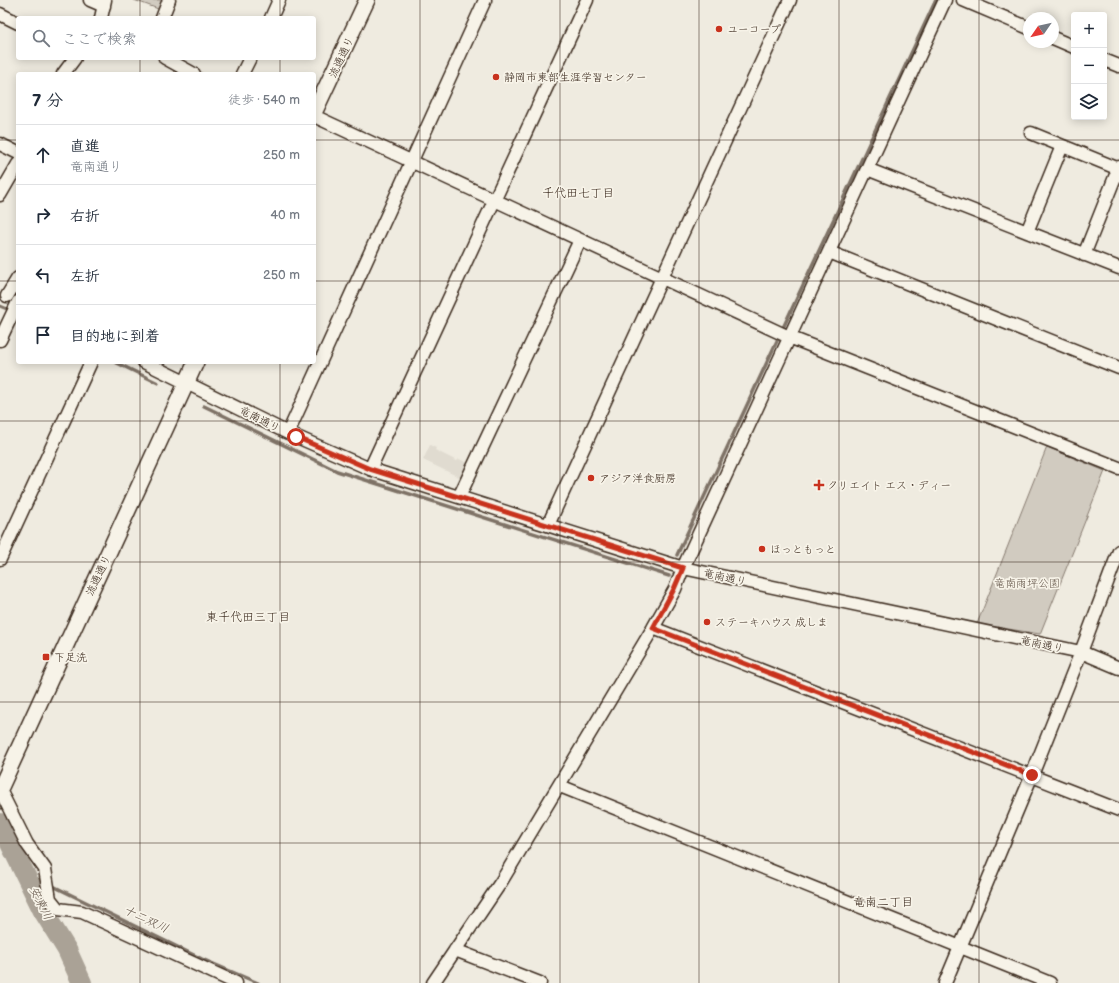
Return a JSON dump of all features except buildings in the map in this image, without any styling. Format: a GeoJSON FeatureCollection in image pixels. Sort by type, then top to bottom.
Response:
{"type":"FeatureCollection","features":[{"type":"Feature","properties":{"kind":"main road","name":"流通通り"},"geometry":{"type":"LineString","coordinates":[[316,111],[367,0]]}},
{"type":"Feature","properties":{"kind":"main road","name":"流通通り"},"geometry":{"type":"LineString","coordinates":[[0,790],[195,364]]}},
{"type":"Feature","properties":{"kind":"street"},"geometry":{"type":"LineString","coordinates":[[90,0],[104,3],[101,16]]}},
{"type":"Feature","properties":{"kind":"street"},"geometry":{"type":"LineString","coordinates":[[163,16],[169,0]]}},
{"type":"Feature","properties":{"kind":"street"},"geometry":{"type":"LineString","coordinates":[[272,16],[279,0]]}},
{"type":"Feature","properties":{"kind":"street"},"geometry":{"type":"LineString","coordinates":[[288,433],[485,0]]}},
{"type":"Feature","properties":{"kind":"street"},"geometry":{"type":"LineString","coordinates":[[370,469],[495,201],[586,0]]}},
{"type":"Feature","properties":{"kind":"street"},"geometry":{"type":"LineString","coordinates":[[548,526],[790,0]]}},
{"type":"Feature","properties":{"kind":"street"},"geometry":{"type":"LineString","coordinates":[[433,983],[501,882],[560,786],[653,628],[674,589],[945,0]]}},
{"type":"Feature","properties":{"kind":"street"},"geometry":{"type":"LineString","coordinates":[[962,0],[1023,25]]}},
{"type":"Feature","properties":{"kind":"street"},"geometry":{"type":"LineString","coordinates":[[0,14],[16,22]]}},
{"type":"Feature","properties":{"kind":"street"},"geometry":{"type":"LineString","coordinates":[[1059,41],[1071,46]]}},
{"type":"Feature","properties":{"kind":"street"},"geometry":{"type":"LineString","coordinates":[[65,72],[74,60]]}},
{"type":"Feature","properties":{"kind":"street"},"geometry":{"type":"LineString","coordinates":[[170,60],[190,72]]}},
{"type":"Feature","properties":{"kind":"street"},"geometry":{"type":"LineString","coordinates":[[243,72],[249,60]]}},
{"type":"Feature","properties":{"kind":"street"},"geometry":{"type":"LineString","coordinates":[[1107,61],[1119,66]]}},
{"type":"Feature","properties":{"kind":"street"},"geometry":{"type":"LineString","coordinates":[[316,116],[495,201],[789,337],[1119,468]]}},
{"type":"Feature","properties":{"kind":"street"},"geometry":{"type":"LineString","coordinates":[[1031,133],[1119,168],[1084,255]]}},
{"type":"Feature","properties":{"kind":"street"},"geometry":{"type":"LineString","coordinates":[[0,144],[16,152]]}},
{"type":"Feature","properties":{"kind":"street"},"geometry":{"type":"LineString","coordinates":[[1027,232],[1062,146]]}},
{"type":"Feature","properties":{"kind":"street"},"geometry":{"type":"LineString","coordinates":[[0,195],[16,167]]}},
{"type":"Feature","properties":{"kind":"street"},"geometry":{"type":"LineString","coordinates":[[867,169],[1119,268]]}},
{"type":"Feature","properties":{"kind":"street"},"geometry":{"type":"LineString","coordinates":[[459,497],[580,240]]}},
{"type":"Feature","properties":{"kind":"street"},"geometry":{"type":"LineString","coordinates":[[829,252],[1119,368]]}},
{"type":"Feature","properties":{"kind":"street"},"geometry":{"type":"LineString","coordinates":[[16,280],[3,295],[16,301]]}},
{"type":"Feature","properties":{"kind":"street"},"geometry":{"type":"LineString","coordinates":[[0,340],[16,306]]}},
{"type":"Feature","properties":{"kind":"street"},"geometry":{"type":"LineString","coordinates":[[0,559],[90,364]]}},
{"type":"Feature","properties":{"kind":"street","name":"竜南通り"},"geometry":{"type":"LineString","coordinates":[[148,364],[288,433],[370,469],[548,526],[683,568],[1081,652],[1119,668]]}},
{"type":"Feature","properties":{"kind":"street"},"geometry":{"type":"LineString","coordinates":[[945,983],[1032,775],[1119,551]]}},
{"type":"Feature","properties":{"kind":"street"},"geometry":{"type":"LineString","coordinates":[[653,628],[1119,810]]}},
{"type":"Feature","properties":{"kind":"street"},"geometry":{"type":"LineString","coordinates":[[560,786],[1050,983]]}},
{"type":"Feature","properties":{"kind":"street"},"geometry":{"type":"LineString","coordinates":[[0,790],[27,844],[45,869],[50,899],[58,909],[82,912],[236,983]]}},
{"type":"Feature","properties":{"kind":"street"},"geometry":{"type":"LineString","coordinates":[[455,950],[540,983]]}},
{"type":"Feature","properties":{"kind":"shaded area"},"geometry":{"type":"Polygon","coordinates":[[[430,445],[436,448],[435,450],[457,461],[459,459],[468,463],[461,478],[423,460],[430,445]]]}},
{"type":"Feature","properties":{"kind":"green space"},"geometry":{"type":"Polygon","coordinates":[[[134,0],[164,0],[161,10],[134,0]]]}},
{"type":"Feature","properties":{"kind":"green space","name":"竜南雨坪公園"},"geometry":{"type":"Polygon","coordinates":[[[1047,447],[1105,471],[1040,634],[977,624],[1047,447]]]}},
{"type":"Feature","properties":{"kind":"waterway"},"geometry":{"type":"LineString","coordinates":[[677,555],[936,0]]}},
{"type":"Feature","properties":{"kind":"waterway"},"geometry":{"type":"LineString","coordinates":[[0,306],[12,311]]}},
{"type":"Feature","properties":{"kind":"waterway"},"geometry":{"type":"LineString","coordinates":[[119,364],[158,383]]}},
{"type":"Feature","properties":{"kind":"waterway"},"geometry":{"type":"LineString","coordinates":[[204,406],[337,471],[669,576]]}},
{"type":"Feature","properties":{"kind":"waterway","name":"安東川"},"geometry":{"type":"LineString","coordinates":[[0,823],[43,911],[67,950],[82,983]]}},
{"type":"Feature","properties":{"kind":"waterway","name":"十二双川"},"geometry":{"type":"LineString","coordinates":[[25,873],[45,883]]}},
{"type":"Feature","properties":{"kind":"waterway","name":"十二双川"},"geometry":{"type":"LineString","coordinates":[[51,885],[202,959],[258,983]]}},
{"type":"Feature","properties":{"kind":"place","name":"ユーコープ"},"geometry":{"type":"Point","coordinates":[719,29]}},
{"type":"Feature","properties":{"kind":"place","name":"静岡市東部生涯学習センター"},"geometry":{"type":"Point","coordinates":[496,77]}},
{"type":"Feature","properties":{"kind":"place","name":"アジア洋食厨房"},"geometry":{"type":"Point","coordinates":[591,478]}},
{"type":"Feature","properties":{"kind":"place","name":"クリエイト エス・ディー"},"geometry":{"type":"Point","coordinates":[819,485]}},
{"type":"Feature","properties":{"kind":"place","name":"ほっともっと"},"geometry":{"type":"Point","coordinates":[762,549]}},
{"type":"Feature","properties":{"kind":"place","name":"ステーキハウス 成しま"},"geometry":{"type":"Point","coordinates":[707,622]}},
{"type":"Feature","properties":{"kind":"place","name":"下足洗"},"geometry":{"type":"Point","coordinates":[46,657]}},
{"type":"Feature","properties":{"kind":"district","name":"千代田七丁目"},"geometry":{"type":"Point","coordinates":[578,193]}},
{"type":"Feature","properties":{"kind":"district","name":"東千代田三丁目"},"geometry":{"type":"Point","coordinates":[248,617]}},
{"type":"Feature","properties":{"kind":"district","name":"竜南二丁目"},"geometry":{"type":"Point","coordinates":[883,902]}},
{"type":"Feature","properties":{"kind":"route"},"geometry":{"type":"LineString","coordinates":[[296,437],[370,469],[683,568],[674,589],[653,628],[1032,775]]}}]}
